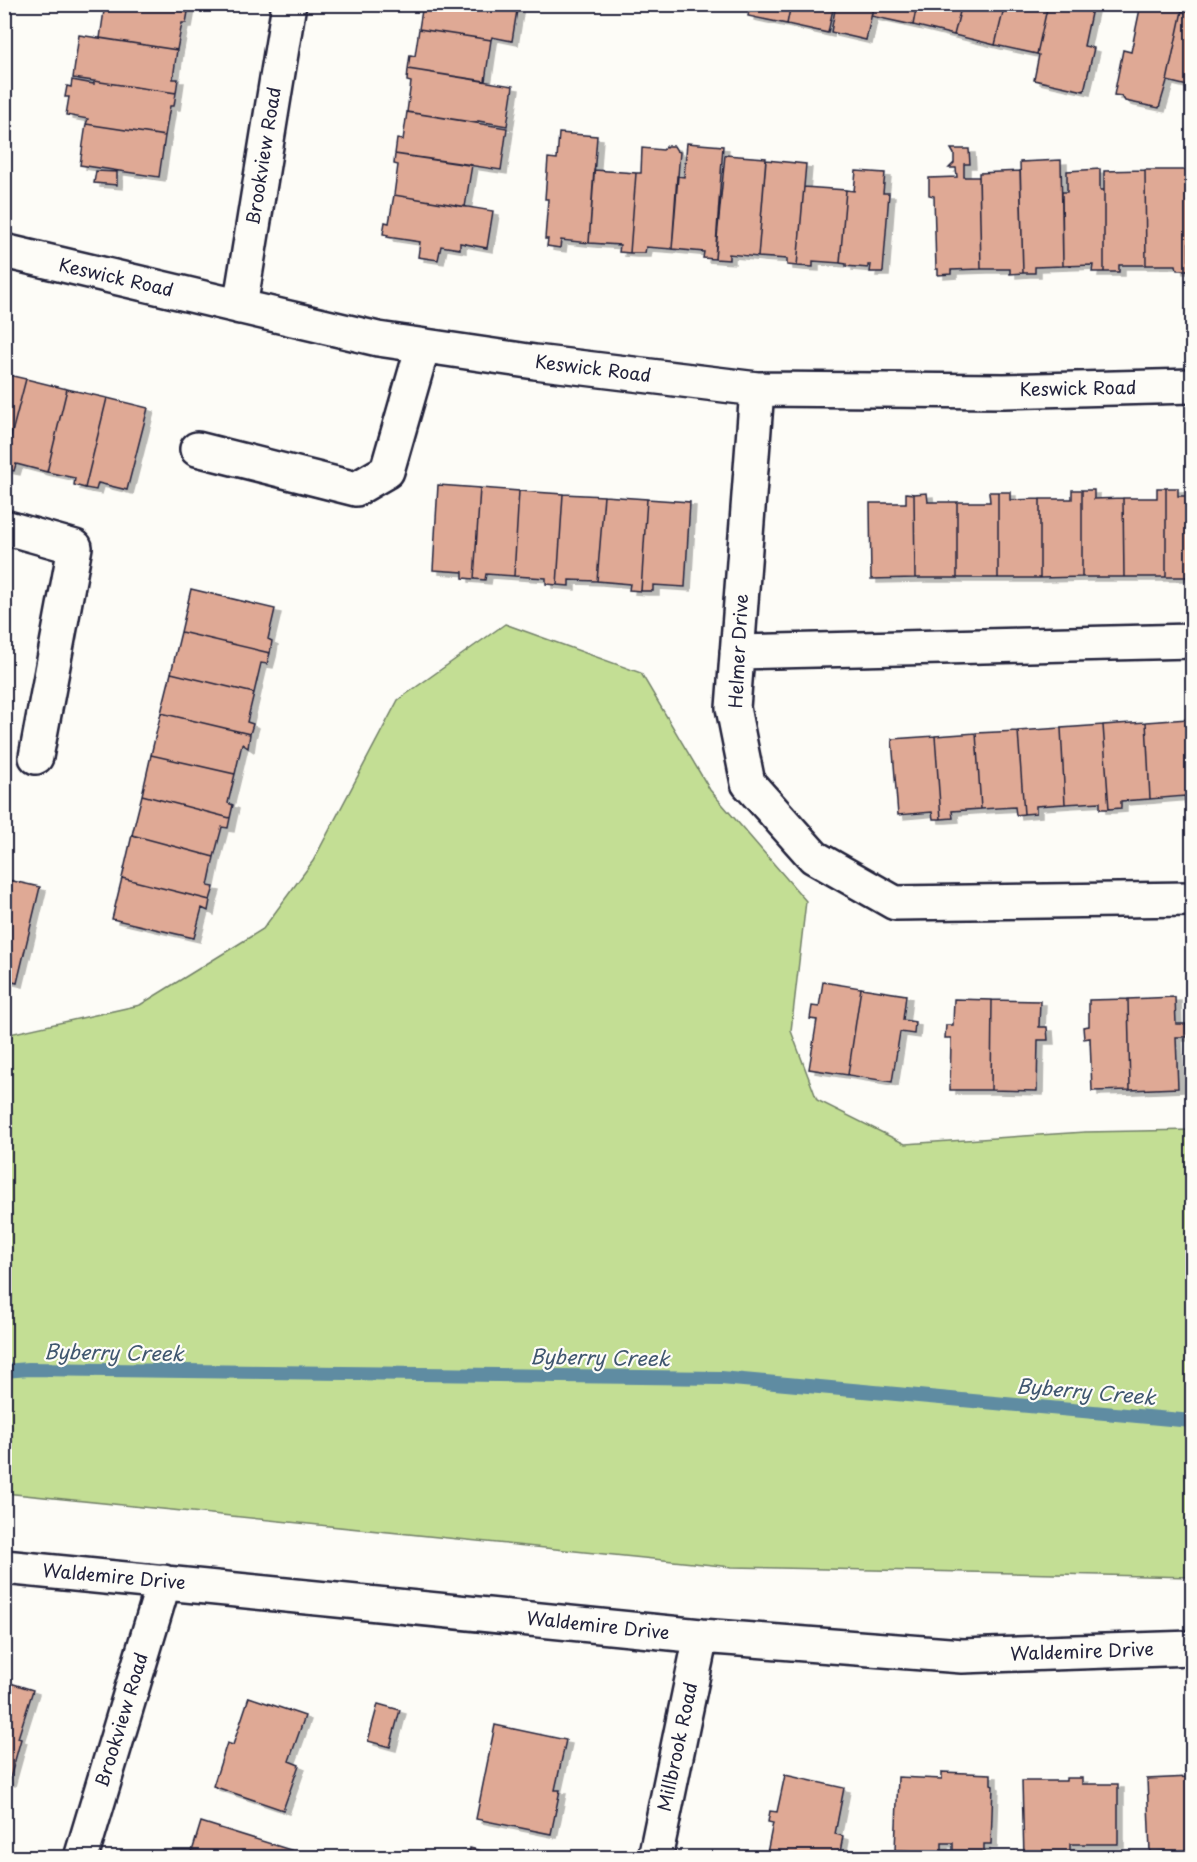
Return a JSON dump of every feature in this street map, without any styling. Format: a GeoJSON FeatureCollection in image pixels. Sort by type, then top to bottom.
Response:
{"type":"FeatureCollection","features":[{"type":"Feature","properties":{"kind":"street","name":"Brookview Road"},"geometry":{"type":"LineString","coordinates":[[240,307],[289,4]]}},
{"type":"Feature","properties":{"kind":"street","name":"Keswick Road"},"geometry":{"type":"LineString","coordinates":[[4,251],[378,339],[757,389],[1004,391],[1192,386]]}},
{"type":"Feature","properties":{"kind":"street"},"geometry":{"type":"LineString","coordinates":[[197,449],[356,489],[387,471],[423,346]]}},
{"type":"Feature","properties":{"kind":"street","name":"Helmer Drive"},"geometry":{"type":"LineString","coordinates":[[757,389],[733,708],[748,783],[814,857],[895,903],[1192,899]]}},
{"type":"Feature","properties":{"kind":"street"},"geometry":{"type":"LineString","coordinates":[[4,527],[75,547],[36,757]]}},
{"type":"Feature","properties":{"kind":"street"},"geometry":{"type":"LineString","coordinates":[[737,652],[1192,641]]}},
{"type":"Feature","properties":{"kind":"street","name":"Waldemire Drive"},"geometry":{"type":"LineString","coordinates":[[4,1567],[701,1636],[962,1656],[1192,1648]]}},
{"type":"Feature","properties":{"kind":"street","name":"Brookview Road"},"geometry":{"type":"LineString","coordinates":[[81,1857],[164,1582]]}},
{"type":"Feature","properties":{"kind":"street","name":"Millbrook Road"},"geometry":{"type":"LineString","coordinates":[[655,1857],[701,1636]]}},
{"type":"Feature","properties":{"kind":"green space"},"geometry":{"type":"Polygon","coordinates":[[[505,624],[641,673],[710,790],[806,901],[791,1031],[817,1100],[905,1144],[1085,1132],[1192,1130],[1192,1577],[732,1567],[5,1493],[5,1035],[140,1005],[263,929],[313,861],[398,700],[505,624]]]}},
{"type":"Feature","properties":{"kind":"building"},"geometry":{"type":"Polygon","coordinates":[[[105,4],[141,4],[188,12],[186,23],[182,23],[177,50],[100,38],[105,4]]]}},
{"type":"Feature","properties":{"kind":"building"},"geometry":{"type":"Polygon","coordinates":[[[141,4],[189,4],[188,12],[141,4]]]}},
{"type":"Feature","properties":{"kind":"building"},"geometry":{"type":"Polygon","coordinates":[[[423,4],[518,4],[512,41],[419,29],[423,4]]]}},
{"type":"Feature","properties":{"kind":"building"},"geometry":{"type":"Polygon","coordinates":[[[750,4],[791,4],[787,24],[748,16],[750,4]]]}},
{"type":"Feature","properties":{"kind":"building"},"geometry":{"type":"Polygon","coordinates":[[[791,4],[834,4],[828,33],[787,24],[791,4]]]}},
{"type":"Feature","properties":{"kind":"building"},"geometry":{"type":"Polygon","coordinates":[[[836,4],[874,4],[866,40],[831,32],[836,4]]]}},
{"type":"Feature","properties":{"kind":"building"},"geometry":{"type":"Polygon","coordinates":[[[874,4],[917,4],[913,25],[871,16],[874,4]]]}},
{"type":"Feature","properties":{"kind":"building"},"geometry":{"type":"Polygon","coordinates":[[[917,4],[962,4],[954,35],[913,25],[917,4]]]}},
{"type":"Feature","properties":{"kind":"building"},"geometry":{"type":"Polygon","coordinates":[[[962,4],[1005,4],[995,45],[954,35],[962,4]]]}},
{"type":"Feature","properties":{"kind":"building"},"geometry":{"type":"Polygon","coordinates":[[[1005,4],[1048,4],[1037,54],[995,45],[1005,4]]]}},
{"type":"Feature","properties":{"kind":"building"},"geometry":{"type":"Polygon","coordinates":[[[1048,4],[1093,4],[1084,46],[1094,48],[1084,91],[1034,80],[1048,4]]]}},
{"type":"Feature","properties":{"kind":"building"},"geometry":{"type":"Polygon","coordinates":[[[1141,4],[1168,4],[1182,11],[1159,108],[1125,101],[1122,96],[1114,95],[1123,50],[1131,52],[1141,4]]]}},
{"type":"Feature","properties":{"kind":"building"},"geometry":{"type":"Polygon","coordinates":[[[1182,11],[1192,13],[1192,87],[1167,81],[1182,11]]]}},
{"type":"Feature","properties":{"kind":"building"},"geometry":{"type":"Polygon","coordinates":[[[419,29],[491,40],[485,81],[408,69],[410,55],[415,56],[419,29]]]}},
{"type":"Feature","properties":{"kind":"building"},"geometry":{"type":"Polygon","coordinates":[[[79,35],[177,50],[173,79],[178,79],[176,93],[73,78],[79,35]]]}},
{"type":"Feature","properties":{"kind":"building"},"geometry":{"type":"Polygon","coordinates":[[[408,69],[513,86],[507,126],[407,112],[411,82],[407,81],[408,69]]]}},
{"type":"Feature","properties":{"kind":"building"},"geometry":{"type":"Polygon","coordinates":[[[72,80],[176,93],[174,106],[170,106],[165,136],[86,124],[88,119],[66,115],[69,97],[65,97],[67,86],[71,87],[72,80]]]}},
{"type":"Feature","properties":{"kind":"building"},"geometry":{"type":"Polygon","coordinates":[[[407,112],[507,128],[501,170],[395,154],[397,139],[403,140],[407,112]]]}},
{"type":"Feature","properties":{"kind":"building"},"geometry":{"type":"Polygon","coordinates":[[[86,124],[165,136],[159,177],[80,165],[86,124]]]}},
{"type":"Feature","properties":{"kind":"building"},"geometry":{"type":"Polygon","coordinates":[[[559,133],[597,136],[589,243],[561,240],[560,248],[547,246],[548,239],[545,239],[548,158],[557,159],[559,133]]]}},
{"type":"Feature","properties":{"kind":"building"},"geometry":{"type":"Polygon","coordinates":[[[1190,137],[1192,138],[1192,270],[1189,270],[1190,137]]]}},
{"type":"Feature","properties":{"kind":"building"},"geometry":{"type":"Polygon","coordinates":[[[687,143],[723,146],[715,259],[703,258],[704,252],[672,249],[677,176],[684,177],[687,143]]]}},
{"type":"Feature","properties":{"kind":"building"},"geometry":{"type":"Polygon","coordinates":[[[667,146],[674,146],[680,152],[672,249],[646,247],[645,253],[630,253],[636,173],[641,173],[642,148],[663,150],[667,146]]]}},
{"type":"Feature","properties":{"kind":"building"},"geometry":{"type":"Polygon","coordinates":[[[951,149],[969,149],[970,164],[964,164],[964,177],[979,177],[981,269],[951,270],[951,274],[938,275],[934,196],[929,195],[929,178],[957,177],[956,168],[949,168],[954,163],[954,154],[951,149]]]}},
{"type":"Feature","properties":{"kind":"building"},"geometry":{"type":"Polygon","coordinates":[[[395,154],[472,165],[465,207],[394,195],[398,165],[394,164],[395,154]]]}},
{"type":"Feature","properties":{"kind":"building"},"geometry":{"type":"Polygon","coordinates":[[[725,155],[766,158],[758,257],[729,254],[729,260],[715,259],[725,155]]]}},
{"type":"Feature","properties":{"kind":"building"},"geometry":{"type":"Polygon","coordinates":[[[766,160],[806,164],[797,266],[787,265],[787,259],[758,257],[766,160]]]}},
{"type":"Feature","properties":{"kind":"building"},"geometry":{"type":"Polygon","coordinates":[[[1061,160],[1063,266],[1035,267],[1035,273],[1023,273],[1020,162],[1061,160]]]}},
{"type":"Feature","properties":{"kind":"building"},"geometry":{"type":"Polygon","coordinates":[[[1100,169],[1100,190],[1104,190],[1104,272],[1092,272],[1093,265],[1063,266],[1062,192],[1067,192],[1067,171],[1100,169]]]}},
{"type":"Feature","properties":{"kind":"building"},"geometry":{"type":"Polygon","coordinates":[[[594,170],[636,173],[630,253],[619,252],[620,245],[589,243],[594,170]]]}},
{"type":"Feature","properties":{"kind":"building"},"geometry":{"type":"Polygon","coordinates":[[[1145,170],[1188,170],[1189,270],[1177,270],[1176,265],[1146,265],[1145,170]]]}},
{"type":"Feature","properties":{"kind":"building"},"geometry":{"type":"Polygon","coordinates":[[[1145,170],[1146,265],[1119,265],[1119,272],[1104,272],[1104,171],[1145,170]]]}},
{"type":"Feature","properties":{"kind":"building"},"geometry":{"type":"Polygon","coordinates":[[[96,171],[117,172],[117,185],[94,183],[96,171]]]}},
{"type":"Feature","properties":{"kind":"building"},"geometry":{"type":"Polygon","coordinates":[[[856,171],[885,173],[883,193],[889,193],[883,272],[870,272],[871,265],[868,265],[868,268],[846,266],[840,263],[846,190],[854,191],[856,171]]]}},
{"type":"Feature","properties":{"kind":"building"},"geometry":{"type":"Polygon","coordinates":[[[1020,171],[1023,273],[1010,274],[1010,269],[981,269],[979,173],[1020,171]]]}},
{"type":"Feature","properties":{"kind":"building"},"geometry":{"type":"Polygon","coordinates":[[[804,187],[846,190],[840,263],[813,261],[813,267],[797,266],[804,187]]]}},
{"type":"Feature","properties":{"kind":"building"},"geometry":{"type":"Polygon","coordinates":[[[394,195],[493,211],[487,248],[460,243],[460,249],[441,246],[438,260],[418,257],[420,242],[387,237],[388,235],[383,234],[385,222],[389,223],[394,195]]]}},
{"type":"Feature","properties":{"kind":"building"},"geometry":{"type":"Polygon","coordinates":[[[4,374],[26,379],[4,463],[4,374]]]}},
{"type":"Feature","properties":{"kind":"building"},"geometry":{"type":"Polygon","coordinates":[[[26,379],[67,389],[47,472],[16,464],[14,471],[4,469],[26,379]]]}},
{"type":"Feature","properties":{"kind":"building"},"geometry":{"type":"Polygon","coordinates":[[[67,389],[107,398],[85,488],[74,485],[75,478],[47,472],[67,389]]]}},
{"type":"Feature","properties":{"kind":"building"},"geometry":{"type":"Polygon","coordinates":[[[107,398],[148,408],[127,490],[98,483],[96,490],[85,488],[107,398]]]}},
{"type":"Feature","properties":{"kind":"building"},"geometry":{"type":"Polygon","coordinates":[[[438,485],[480,488],[474,579],[463,578],[463,572],[433,570],[438,485]]]}},
{"type":"Feature","properties":{"kind":"building"},"geometry":{"type":"Polygon","coordinates":[[[480,488],[519,491],[514,576],[486,574],[485,580],[474,579],[480,488]]]}},
{"type":"Feature","properties":{"kind":"building"},"geometry":{"type":"Polygon","coordinates":[[[1157,488],[1166,488],[1166,577],[1124,577],[1123,498],[1157,498],[1157,488]]]}},
{"type":"Feature","properties":{"kind":"building"},"geometry":{"type":"Polygon","coordinates":[[[1166,488],[1178,488],[1178,496],[1192,496],[1192,577],[1166,577],[1166,488]]]}},
{"type":"Feature","properties":{"kind":"building"},"geometry":{"type":"Polygon","coordinates":[[[1072,490],[1082,490],[1082,577],[1040,578],[1040,499],[1072,499],[1072,490]]]}},
{"type":"Feature","properties":{"kind":"building"},"geometry":{"type":"Polygon","coordinates":[[[1082,490],[1094,490],[1094,499],[1123,498],[1124,577],[1082,577],[1082,490]]]}},
{"type":"Feature","properties":{"kind":"building"},"geometry":{"type":"Polygon","coordinates":[[[519,491],[563,494],[557,585],[546,584],[546,578],[514,576],[519,491]]]}},
{"type":"Feature","properties":{"kind":"building"},"geometry":{"type":"Polygon","coordinates":[[[989,492],[998,492],[998,578],[957,578],[957,502],[990,502],[989,492]]]}},
{"type":"Feature","properties":{"kind":"building"},"geometry":{"type":"Polygon","coordinates":[[[998,492],[1010,492],[1010,500],[1040,499],[1040,578],[998,578],[998,492]]]}},
{"type":"Feature","properties":{"kind":"building"},"geometry":{"type":"Polygon","coordinates":[[[906,493],[914,494],[915,578],[871,579],[870,503],[906,503],[906,493]]]}},
{"type":"Feature","properties":{"kind":"building"},"geometry":{"type":"Polygon","coordinates":[[[927,493],[928,502],[957,502],[957,578],[915,578],[914,494],[927,493]]]}},
{"type":"Feature","properties":{"kind":"building"},"geometry":{"type":"Polygon","coordinates":[[[563,494],[604,496],[597,581],[569,580],[569,586],[557,585],[563,494]]]}},
{"type":"Feature","properties":{"kind":"building"},"geometry":{"type":"Polygon","coordinates":[[[604,496],[647,499],[641,591],[629,590],[630,584],[597,581],[604,496]]]}},
{"type":"Feature","properties":{"kind":"building"},"geometry":{"type":"Polygon","coordinates":[[[647,499],[690,502],[685,587],[653,585],[653,591],[641,591],[647,499]]]}},
{"type":"Feature","properties":{"kind":"building"},"geometry":{"type":"Polygon","coordinates":[[[191,589],[275,609],[268,639],[272,641],[270,653],[181,632],[191,589]]]}},
{"type":"Feature","properties":{"kind":"building"},"geometry":{"type":"Polygon","coordinates":[[[181,632],[270,653],[267,664],[261,663],[254,693],[171,673],[181,632]]]}},
{"type":"Feature","properties":{"kind":"building"},"geometry":{"type":"Polygon","coordinates":[[[171,673],[254,693],[247,722],[253,724],[250,734],[161,713],[171,673]]]}},
{"type":"Feature","properties":{"kind":"building"},"geometry":{"type":"Polygon","coordinates":[[[161,713],[250,734],[248,748],[242,744],[235,774],[151,755],[161,713]]]}},
{"type":"Feature","properties":{"kind":"building"},"geometry":{"type":"Polygon","coordinates":[[[1188,719],[1192,719],[1192,799],[1188,719]]]}},
{"type":"Feature","properties":{"kind":"building"},"geometry":{"type":"Polygon","coordinates":[[[1188,719],[1192,803],[1185,803],[1185,796],[1150,799],[1146,722],[1188,719]]]}},
{"type":"Feature","properties":{"kind":"building"},"geometry":{"type":"Polygon","coordinates":[[[1146,722],[1150,799],[1121,801],[1121,808],[1109,809],[1103,725],[1146,722]]]}},
{"type":"Feature","properties":{"kind":"building"},"geometry":{"type":"Polygon","coordinates":[[[1103,725],[1109,809],[1100,809],[1100,802],[1065,804],[1061,728],[1103,725]]]}},
{"type":"Feature","properties":{"kind":"building"},"geometry":{"type":"Polygon","coordinates":[[[1061,728],[1065,804],[1036,806],[1036,813],[1024,814],[1018,731],[1061,728]]]}},
{"type":"Feature","properties":{"kind":"building"},"geometry":{"type":"Polygon","coordinates":[[[1018,731],[1024,814],[1016,815],[1015,807],[981,809],[976,733],[1018,731]]]}},
{"type":"Feature","properties":{"kind":"building"},"geometry":{"type":"Polygon","coordinates":[[[976,733],[981,809],[952,811],[953,818],[941,819],[935,736],[976,733]]]}},
{"type":"Feature","properties":{"kind":"building"},"geometry":{"type":"Polygon","coordinates":[[[935,736],[941,819],[933,819],[932,812],[898,815],[892,739],[935,736]]]}},
{"type":"Feature","properties":{"kind":"building"},"geometry":{"type":"Polygon","coordinates":[[[151,755],[235,774],[228,803],[233,805],[230,818],[142,795],[151,755]]]}},
{"type":"Feature","properties":{"kind":"building"},"geometry":{"type":"Polygon","coordinates":[[[142,795],[230,818],[228,828],[222,827],[214,857],[132,835],[142,795]]]}},
{"type":"Feature","properties":{"kind":"building"},"geometry":{"type":"Polygon","coordinates":[[[132,835],[214,857],[208,886],[214,887],[210,900],[122,878],[132,835]]]}},
{"type":"Feature","properties":{"kind":"building"},"geometry":{"type":"Polygon","coordinates":[[[122,878],[210,900],[208,911],[202,908],[194,938],[112,919],[122,878]]]}},
{"type":"Feature","properties":{"kind":"building"},"geometry":{"type":"Polygon","coordinates":[[[4,879],[40,887],[17,983],[4,980],[4,879]]]}},
{"type":"Feature","properties":{"kind":"building"},"geometry":{"type":"Polygon","coordinates":[[[823,982],[861,988],[848,1075],[809,1069],[817,1020],[810,1019],[812,1006],[819,1007],[823,982]]]}},
{"type":"Feature","properties":{"kind":"building"},"geometry":{"type":"Polygon","coordinates":[[[861,988],[906,995],[903,1020],[915,1022],[914,1034],[900,1032],[892,1082],[848,1075],[861,988]]]}},
{"type":"Feature","properties":{"kind":"building"},"geometry":{"type":"Polygon","coordinates":[[[1175,997],[1176,1024],[1186,1024],[1187,1037],[1176,1037],[1178,1088],[1130,1090],[1128,999],[1175,997]]]}},
{"type":"Feature","properties":{"kind":"building"},"geometry":{"type":"Polygon","coordinates":[[[954,999],[992,1000],[991,1090],[950,1090],[951,1038],[945,1038],[946,1025],[953,1025],[954,999]]]}},
{"type":"Feature","properties":{"kind":"building"},"geometry":{"type":"Polygon","coordinates":[[[1128,999],[1130,1090],[1092,1091],[1090,1038],[1084,1039],[1083,1027],[1089,1026],[1089,1000],[1128,999]]]}},
{"type":"Feature","properties":{"kind":"building"},"geometry":{"type":"Polygon","coordinates":[[[992,1000],[1040,1001],[1039,1027],[1047,1027],[1048,1040],[1038,1040],[1037,1091],[991,1090],[992,1000]]]}},
{"type":"Feature","properties":{"kind":"building"},"geometry":{"type":"Polygon","coordinates":[[[4,1681],[33,1690],[18,1738],[21,1739],[9,1782],[4,1780],[4,1681]]]}},
{"type":"Feature","properties":{"kind":"building"},"geometry":{"type":"Polygon","coordinates":[[[249,1697],[305,1716],[289,1761],[299,1765],[283,1810],[213,1786],[227,1743],[233,1745],[249,1697]]]}},
{"type":"Feature","properties":{"kind":"building"},"geometry":{"type":"Polygon","coordinates":[[[378,1704],[400,1710],[390,1747],[368,1741],[378,1704]]]}},
{"type":"Feature","properties":{"kind":"building"},"geometry":{"type":"Polygon","coordinates":[[[495,1725],[566,1740],[555,1790],[560,1790],[551,1834],[476,1819],[495,1725]]]}},
{"type":"Feature","properties":{"kind":"building"},"geometry":{"type":"Polygon","coordinates":[[[1190,1771],[1192,1771],[1192,1850],[1150,1852],[1147,1779],[1190,1777],[1190,1771]]]}},
{"type":"Feature","properties":{"kind":"building"},"geometry":{"type":"Polygon","coordinates":[[[942,1772],[991,1774],[993,1785],[991,1844],[984,1844],[984,1858],[953,1858],[953,1843],[942,1843],[942,1852],[895,1850],[898,1777],[942,1779],[942,1772]]]}},
{"type":"Feature","properties":{"kind":"building"},"geometry":{"type":"Polygon","coordinates":[[[785,1775],[844,1788],[835,1834],[843,1836],[839,1858],[766,1858],[773,1823],[768,1822],[770,1811],[777,1812],[785,1775]]]}},
{"type":"Feature","properties":{"kind":"building"},"geometry":{"type":"Polygon","coordinates":[[[1066,1778],[1082,1778],[1082,1784],[1118,1784],[1118,1844],[1070,1844],[1070,1858],[1024,1858],[1022,1781],[1066,1781],[1066,1778]]]}},
{"type":"Feature","properties":{"kind":"building"},"geometry":{"type":"Polygon","coordinates":[[[201,1822],[297,1852],[295,1858],[190,1858],[201,1822]]]}},
{"type":"Feature","properties":{"kind":"building"},"geometry":{"type":"Polygon","coordinates":[[[470,1848],[508,1858],[468,1858],[470,1848]]]}},
{"type":"Feature","properties":{"kind":"waterway","name":"Byberry Creek"},"geometry":{"type":"LineString","coordinates":[[4,1371],[29,1369],[721,1378],[1192,1421]]}}]}
